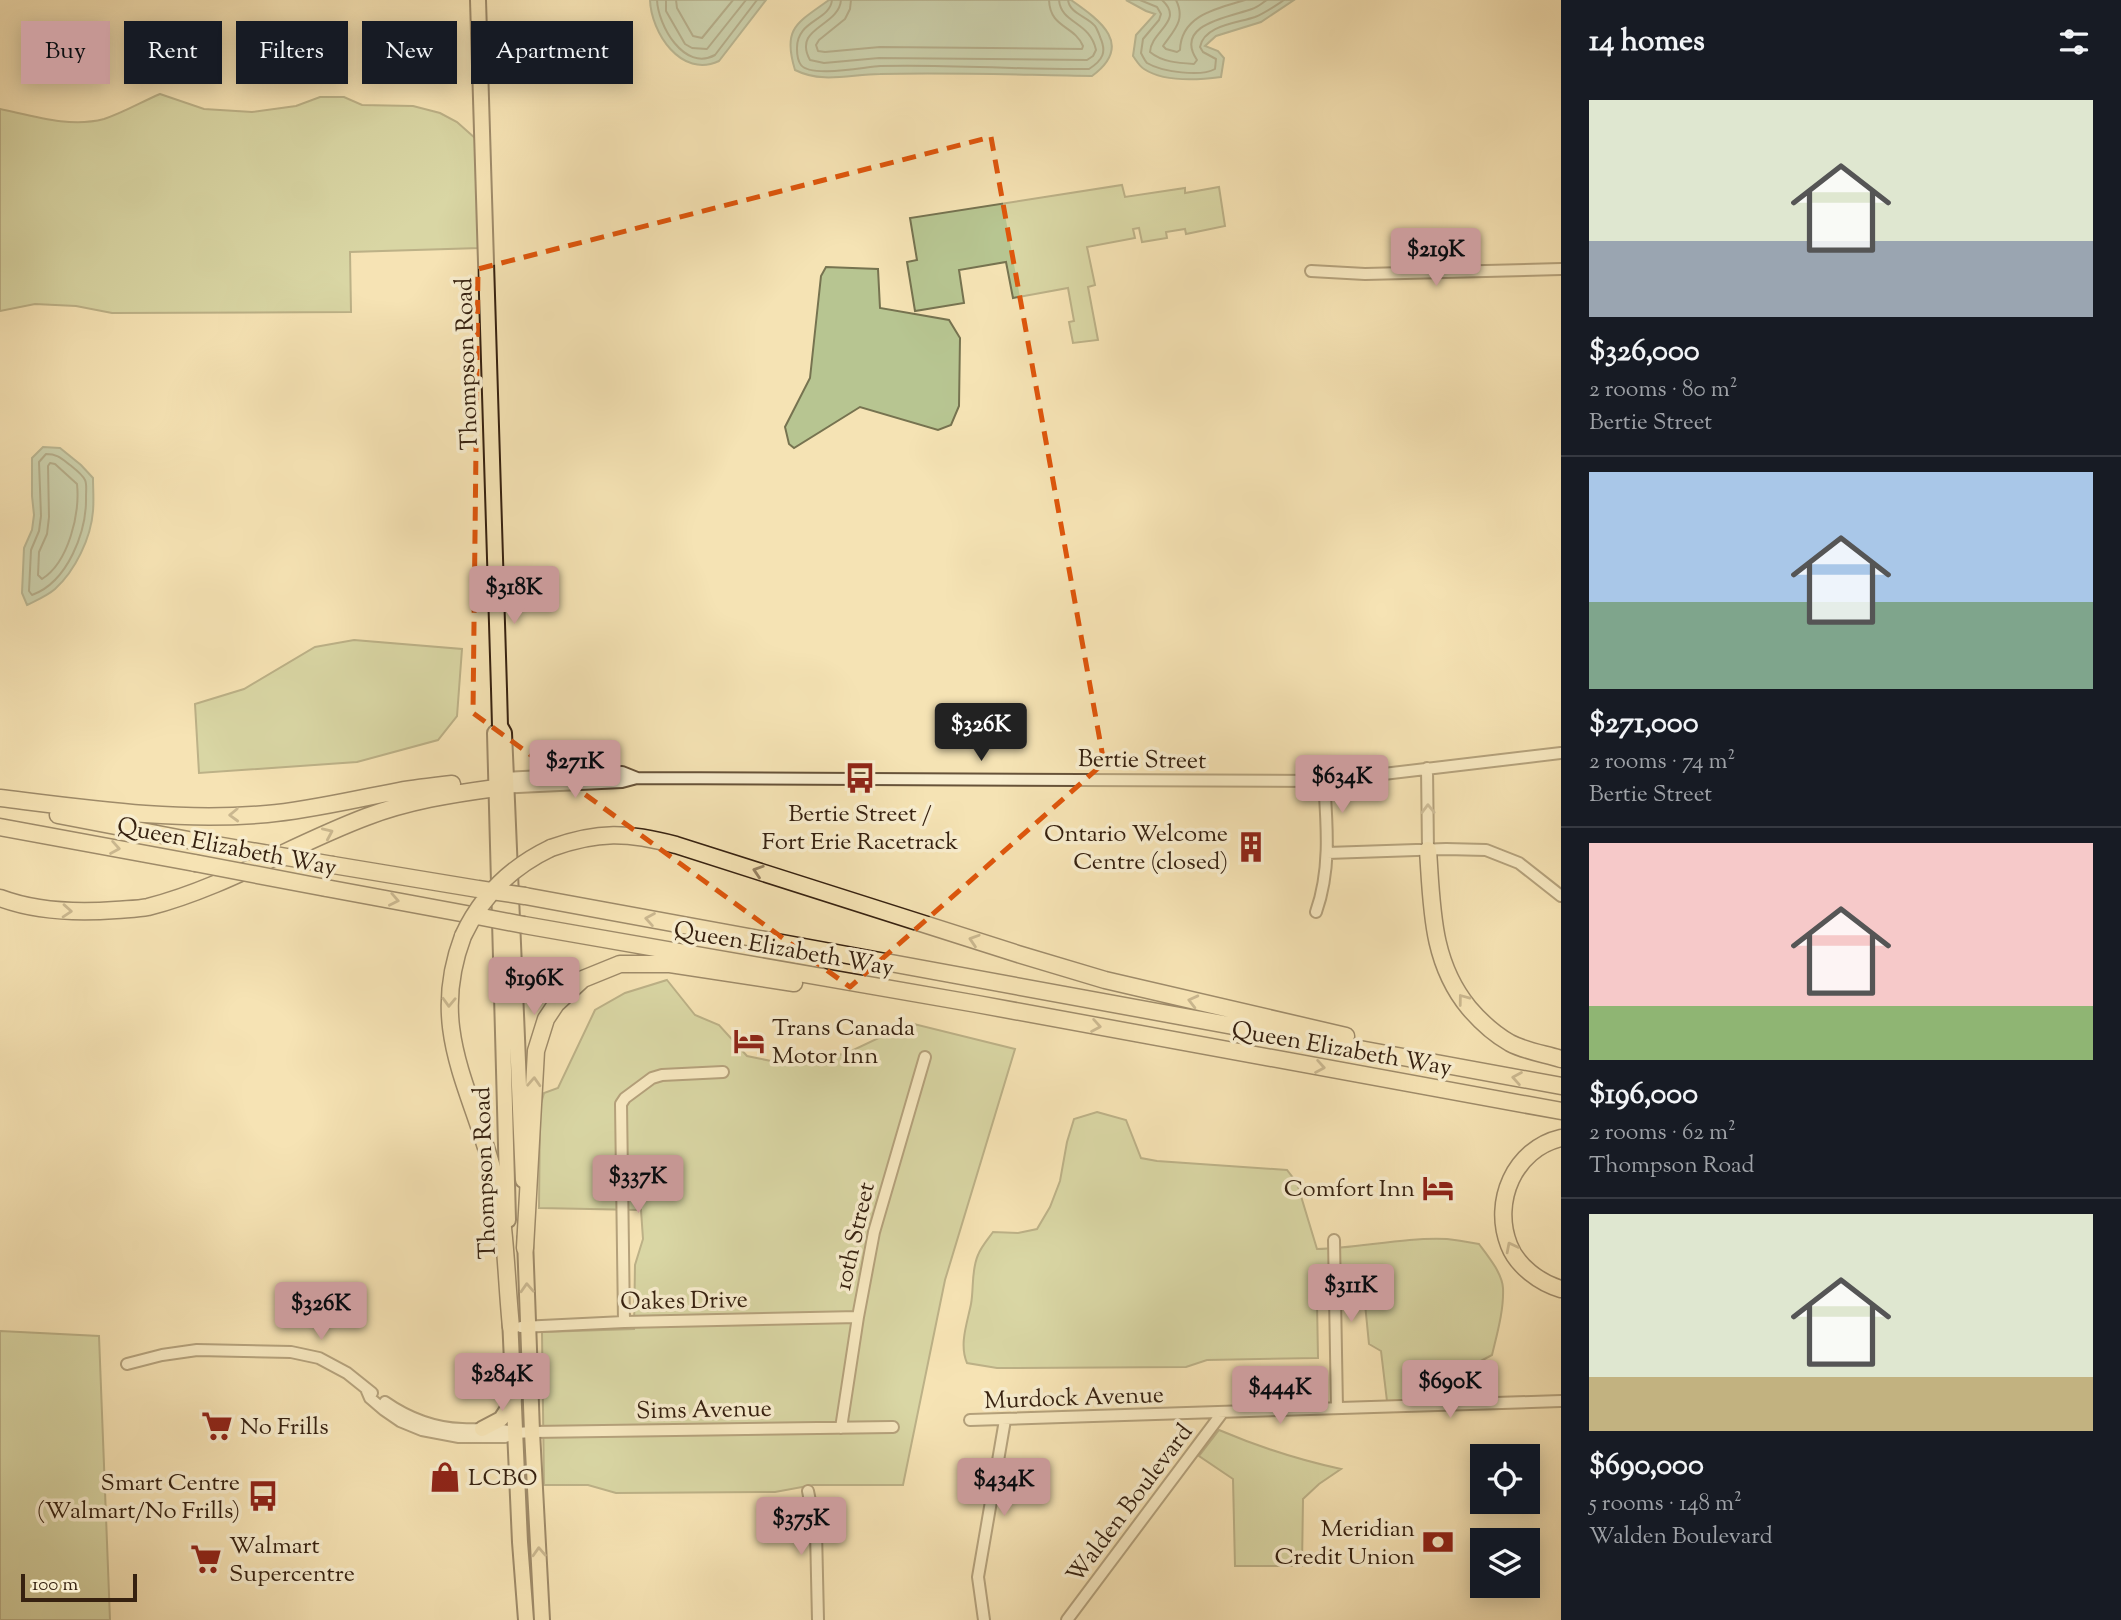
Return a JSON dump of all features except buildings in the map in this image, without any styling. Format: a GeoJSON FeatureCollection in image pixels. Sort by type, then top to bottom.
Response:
{"type":"FeatureCollection","features":[{"type":"Feature","properties":{"kind":"highway"},"geometry":{"type":"LineString","coordinates":[[0,801],[197,817],[267,814],[400,790],[501,783]]}},
{"type":"Feature","properties":{"kind":"highway"},"geometry":{"type":"LineString","coordinates":[[0,898],[40,909],[89,912],[145,908],[182,897],[365,817],[442,795],[501,783]]}},
{"type":"Feature","properties":{"kind":"highway","name":"Queen Elizabeth Way"},"geometry":{"type":"LineString","coordinates":[[0,801],[199,842],[525,896],[1561,1086]]}},
{"type":"Feature","properties":{"kind":"highway","name":"Queen Elizabeth Way"},"geometry":{"type":"LineString","coordinates":[[0,827],[524,925],[977,1004],[1561,1111]]}},
{"type":"Feature","properties":{"kind":"highway"},"geometry":{"type":"LineString","coordinates":[[511,1327],[500,1206],[495,1180],[456,1059],[449,1020],[450,985],[453,965],[463,936],[472,916],[492,890],[512,872],[551,848],[575,840],[622,834],[649,838],[1105,980],[1359,1039],[1474,1070]]}},
{"type":"Feature","properties":{"kind":"highway"},"geometry":{"type":"LineString","coordinates":[[1428,850],[1436,935],[1444,969],[1459,995],[1492,1032],[1512,1044],[1561,1059]]}},
{"type":"Feature","properties":{"kind":"highway"},"geometry":{"type":"LineString","coordinates":[[525,1248],[536,1051],[546,1019],[556,1004],[583,979],[620,964],[670,964],[901,999],[977,1004]]}},
{"type":"Feature","properties":{"kind":"highway"},"geometry":{"type":"LineString","coordinates":[[1561,1138],[1536,1148],[1521,1163],[1506,1190],[1503,1209],[1504,1231],[1509,1248],[1535,1277],[1551,1287],[1561,1289]]}},
{"type":"Feature","properties":{"kind":"main road","name":"Thompson Road"},"geometry":{"type":"LineString","coordinates":[[478,0],[500,726],[495,733],[501,783],[542,1620]]}},
{"type":"Feature","properties":{"kind":"main road","name":"Thompson Road"},"geometry":{"type":"LineString","coordinates":[[501,783],[511,1327],[526,1620]]}},
{"type":"Feature","properties":{"kind":"main road"},"geometry":{"type":"LineString","coordinates":[[482,1429],[501,1419],[514,1399]]}},
{"type":"Feature","properties":{"kind":"main road"},"geometry":{"type":"LineString","coordinates":[[520,1542],[520,1620]]}},
{"type":"Feature","properties":{"kind":"street"},"geometry":{"type":"LineString","coordinates":[[1311,271],[1365,274],[1561,269]]}},
{"type":"Feature","properties":{"kind":"street","name":"Bertie Street"},"geometry":{"type":"LineString","coordinates":[[501,783],[622,782],[637,778],[1324,781],[1561,753]]}},
{"type":"Feature","properties":{"kind":"street"},"geometry":{"type":"LineString","coordinates":[[1427,768],[1428,850]]}},
{"type":"Feature","properties":{"kind":"street"},"geometry":{"type":"LineString","coordinates":[[1316,912],[1327,853],[1324,781]]}},
{"type":"Feature","properties":{"kind":"street"},"geometry":{"type":"LineString","coordinates":[[1327,853],[1486,850],[1520,863],[1561,896]]}},
{"type":"Feature","properties":{"kind":"street","name":"10th Street"},"geometry":{"type":"LineString","coordinates":[[841,1428],[874,1232],[925,1057]]}},
{"type":"Feature","properties":{"kind":"street"},"geometry":{"type":"LineString","coordinates":[[624,1322],[621,1104],[652,1078],[662,1075],[723,1072]]}},
{"type":"Feature","properties":{"kind":"street"},"geometry":{"type":"LineString","coordinates":[[1334,1240],[1337,1408]]}},
{"type":"Feature","properties":{"kind":"street","name":"Oakes Drive"},"geometry":{"type":"LineString","coordinates":[[511,1327],[858,1317]]}},
{"type":"Feature","properties":{"kind":"street","name":"Sims Avenue"},"geometry":{"type":"LineString","coordinates":[[128,1364],[197,1350],[292,1352],[319,1358],[347,1373],[367,1391],[415,1419],[459,1429],[505,1429],[516,1433]]}},
{"type":"Feature","properties":{"kind":"street","name":"Sims Avenue"},"geometry":{"type":"LineString","coordinates":[[367,1391],[370,1398],[400,1421],[422,1430],[459,1437],[505,1437],[532,1432],[892,1427]]}},
{"type":"Feature","properties":{"kind":"street","name":"Walden Boulevard"},"geometry":{"type":"LineString","coordinates":[[1068,1620],[1222,1413],[1561,1401]]}},
{"type":"Feature","properties":{"kind":"street","name":"Murdock Avenue"},"geometry":{"type":"LineString","coordinates":[[970,1420],[1222,1413]]}},
{"type":"Feature","properties":{"kind":"street"},"geometry":{"type":"LineString","coordinates":[[984,1620],[978,1577],[1005,1420]]}},
{"type":"Feature","properties":{"kind":"street"},"geometry":{"type":"LineString","coordinates":[[808,1491],[816,1531],[817,1620]]}},
{"type":"Feature","properties":{"kind":"highlighted area"},"geometry":{"type":"Polygon","coordinates":[[[991,137],[1104,763],[850,987],[473,713],[478,269],[991,137]]]}},
{"type":"Feature","properties":{"kind":"shaded area"},"geometry":{"type":"Polygon","coordinates":[[[160,94],[204,109],[252,112],[296,106],[320,97],[344,97],[362,105],[413,106],[440,113],[457,122],[476,139],[480,248],[350,252],[351,312],[112,313],[76,306],[35,304],[0,311],[0,109],[52,120],[91,121],[111,117],[160,94]]]}},
{"type":"Feature","properties":{"kind":"shaded area"},"geometry":{"type":"Polygon","coordinates":[[[1122,185],[1125,197],[1185,188],[1185,193],[1219,187],[1225,226],[1186,234],[1185,229],[1166,232],[1167,238],[1142,242],[1139,228],[1133,229],[1135,238],[1087,247],[1095,285],[1088,287],[1098,340],[1073,343],[1069,322],[1074,321],[1068,288],[1013,298],[1006,262],[959,270],[964,303],[915,311],[907,262],[917,260],[910,218],[1122,185]]]}},
{"type":"Feature","properties":{"kind":"shaded area"},"geometry":{"type":"Polygon","coordinates":[[[826,267],[878,269],[880,308],[949,320],[960,338],[959,406],[951,425],[938,430],[860,407],[794,448],[789,444],[785,427],[810,378],[821,276],[826,267]]]}},
{"type":"Feature","properties":{"kind":"shaded area"},"geometry":{"type":"Polygon","coordinates":[[[354,640],[462,649],[457,716],[438,740],[357,762],[199,773],[195,704],[244,689],[315,647],[354,640]]]}},
{"type":"Feature","properties":{"kind":"shaded area"},"geometry":{"type":"Polygon","coordinates":[[[667,980],[695,1015],[719,1025],[747,1056],[771,1061],[845,1054],[910,1023],[1015,1049],[945,1280],[903,1485],[813,1485],[775,1492],[616,1493],[588,1485],[544,1485],[542,1332],[634,1329],[635,1265],[643,1239],[641,1210],[539,1208],[540,1107],[544,1093],[558,1088],[595,1010],[625,993],[667,980]]]}},
{"type":"Feature","properties":{"kind":"shaded area"},"geometry":{"type":"Polygon","coordinates":[[[1097,1112],[1126,1120],[1141,1158],[1287,1170],[1297,1183],[1317,1249],[1431,1239],[1479,1244],[1497,1271],[1503,1288],[1492,1355],[1477,1363],[1459,1365],[1460,1392],[1454,1401],[1387,1401],[1381,1351],[1369,1344],[1365,1304],[1317,1303],[1318,1358],[1207,1360],[1186,1367],[997,1368],[967,1363],[964,1334],[971,1304],[974,1267],[979,1252],[993,1232],[1018,1233],[1037,1229],[1050,1207],[1060,1181],[1074,1119],[1097,1112]]]}},
{"type":"Feature","properties":{"kind":"shaded area"},"geometry":{"type":"Polygon","coordinates":[[[0,1331],[99,1336],[110,1620],[0,1620],[0,1331]]]}},
{"type":"Feature","properties":{"kind":"shaded area"},"geometry":{"type":"Polygon","coordinates":[[[1219,1430],[1310,1462],[1341,1469],[1303,1499],[1302,1566],[1235,1566],[1233,1479],[1199,1456],[1219,1430]]]}},
{"type":"Feature","properties":{"kind":"water"},"geometry":{"type":"Polygon","coordinates":[[[650,0],[766,0],[719,61],[705,65],[692,64],[671,49],[656,26],[650,0]]]}},
{"type":"Feature","properties":{"kind":"water"},"geometry":{"type":"Polygon","coordinates":[[[829,0],[1071,0],[1102,25],[1112,44],[1111,54],[1092,76],[933,73],[816,77],[795,70],[790,45],[795,28],[801,21],[829,0]]]}},
{"type":"Feature","properties":{"kind":"water"},"geometry":{"type":"Polygon","coordinates":[[[1126,0],[1294,0],[1261,22],[1216,36],[1205,46],[1218,51],[1224,58],[1221,77],[1192,79],[1161,76],[1139,65],[1133,56],[1136,35],[1155,14],[1126,0]]]}},
{"type":"Feature","properties":{"kind":"water"},"geometry":{"type":"Polygon","coordinates":[[[43,447],[60,448],[93,478],[92,521],[85,543],[69,573],[52,591],[27,605],[22,593],[24,548],[32,530],[34,515],[32,458],[43,447]]]}},
{"type":"Feature","properties":{"kind":"place","name":"Bertie Street / Fort Erie Racetrack"},"geometry":{"type":"Point","coordinates":[860,778]}},
{"type":"Feature","properties":{"kind":"place","name":"Ontario Welcome Centre (closed)"},"geometry":{"type":"Point","coordinates":[1251,847]}},
{"type":"Feature","properties":{"kind":"place","name":"Trans Canada Motor Inn"},"geometry":{"type":"Point","coordinates":[749,1041]}},
{"type":"Feature","properties":{"kind":"place","name":"Comfort Inn"},"geometry":{"type":"Point","coordinates":[1438,1188]}},
{"type":"Feature","properties":{"kind":"place","name":"No Frills"},"geometry":{"type":"Point","coordinates":[217,1426]}},
{"type":"Feature","properties":{"kind":"place","name":"LCBO"},"geometry":{"type":"Point","coordinates":[445,1477]}},
{"type":"Feature","properties":{"kind":"place","name":"Smart Centre (Walmart/No Frills)"},"geometry":{"type":"Point","coordinates":[263,1496]}},
{"type":"Feature","properties":{"kind":"place","name":"Meridian Credit Union"},"geometry":{"type":"Point","coordinates":[1438,1542]}},
{"type":"Feature","properties":{"kind":"place","name":"Walmart Supercentre"},"geometry":{"type":"Point","coordinates":[206,1559]}}]}
